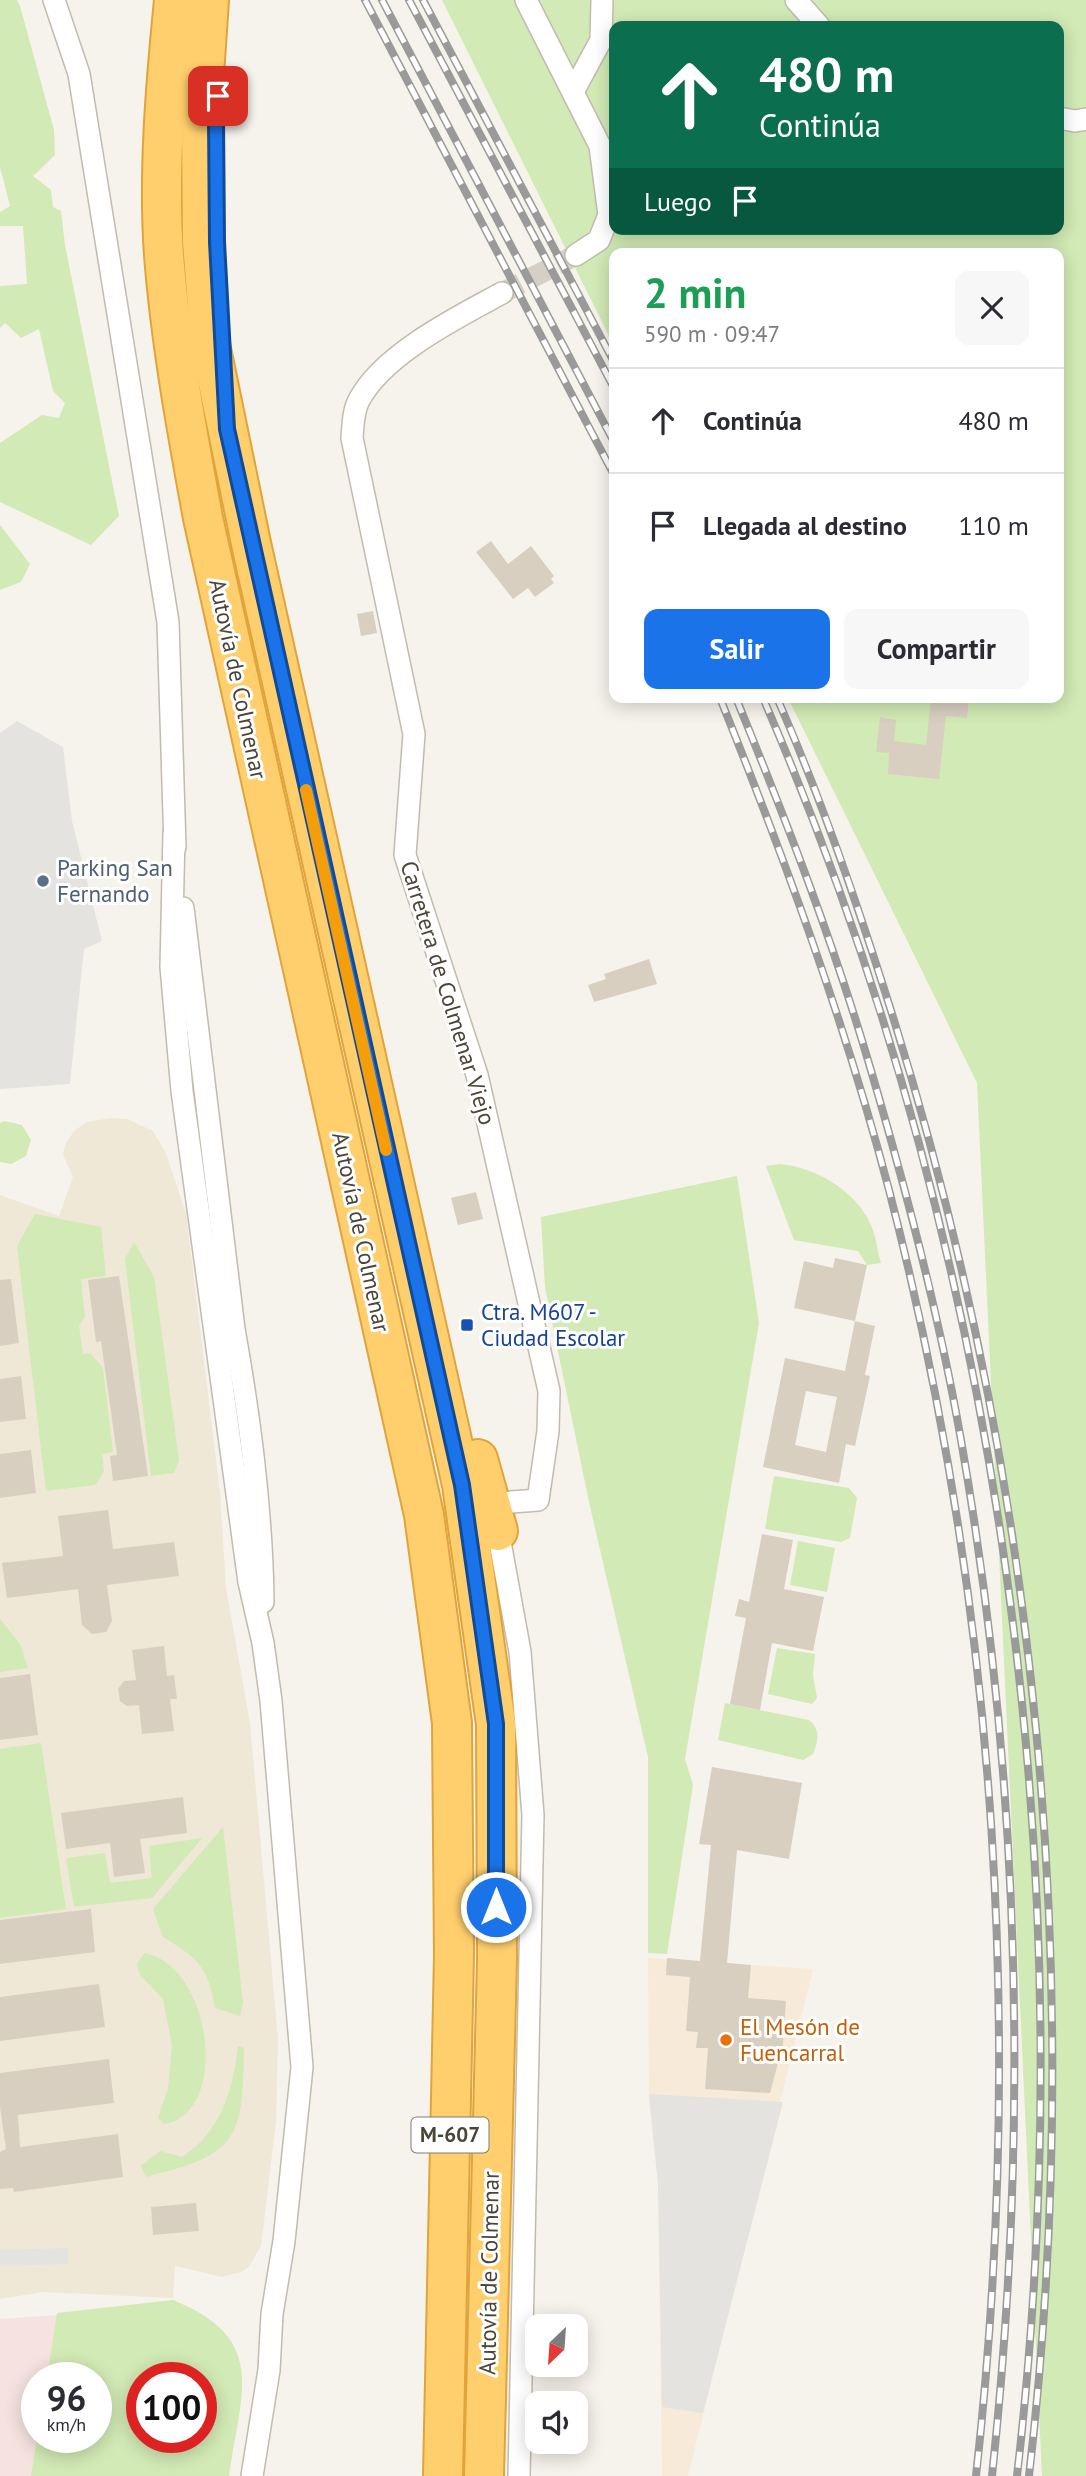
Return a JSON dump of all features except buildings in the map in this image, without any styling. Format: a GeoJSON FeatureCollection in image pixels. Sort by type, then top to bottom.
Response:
{"type":"FeatureCollection","features":[{"type":"Feature","properties":{"kind":"highway","name":"Autovía de Colmenar"},"geometry":{"type":"LineString","coordinates":[[174,0],[165,130],[164,253],[177,370],[203,518],[424,1515],[452,1723],[454,1955],[443,2476]]}},
{"type":"Feature","properties":{"kind":"highway","name":"Autovía de Colmenar"},"geometry":{"type":"LineString","coordinates":[[209,0],[201,120],[202,241],[210,344],[366,1062],[462,1485],[496,1724],[497,1960],[484,2476]]}},
{"type":"Feature","properties":{"kind":"highway"},"geometry":{"type":"LineString","coordinates":[[227,429],[217,242],[216,120],[228,0]]}},
{"type":"Feature","properties":{"kind":"highway"},"geometry":{"type":"LineString","coordinates":[[366,1062],[495,1520]]}},
{"type":"Feature","properties":{"kind":"street"},"geometry":{"type":"LineString","coordinates":[[54,0],[79,74],[168,622],[174,833],[181,956],[192,1069]]}},
{"type":"Feature","properties":{"kind":"street"},"geometry":{"type":"LineString","coordinates":[[526,0],[574,90],[600,146],[609,215],[599,240],[576,255]]}},
{"type":"Feature","properties":{"kind":"street"},"geometry":{"type":"LineString","coordinates":[[574,90],[600,40],[602,0]]}},
{"type":"Feature","properties":{"kind":"street"},"geometry":{"type":"LineString","coordinates":[[796,0],[815,21]]}},
{"type":"Feature","properties":{"kind":"street"},"geometry":{"type":"LineString","coordinates":[[1064,119],[1086,119]]}},
{"type":"Feature","properties":{"kind":"street","name":"Carretera de Colmenar Viejo"},"geometry":{"type":"LineString","coordinates":[[495,1520],[511,1502],[538,1500],[548,1431],[549,1391],[516,1259],[477,1075],[405,856],[414,734],[352,438],[359,400],[382,371],[432,331],[502,293]]}},
{"type":"Feature","properties":{"kind":"street"},"geometry":{"type":"LineString","coordinates":[[174,833],[234,1329],[245,1390],[262,1569],[263,1643]]}},
{"type":"Feature","properties":{"kind":"street"},"geometry":{"type":"LineString","coordinates":[[174,833],[171,967],[182,1091],[249,1582],[263,1643],[271,1701],[302,2067],[284,2241],[272,2314],[269,2370],[252,2476]]}},
{"type":"Feature","properties":{"kind":"street"},"geometry":{"type":"LineString","coordinates":[[199,1117],[219,1287],[234,1329]]}},
{"type":"Feature","properties":{"kind":"street"},"geometry":{"type":"LineString","coordinates":[[495,1520],[520,1652],[533,1815],[519,2476]]}},
{"type":"Feature","properties":{"kind":"shaded area","name":"Parking San Fernando"},"geometry":{"type":"Polygon","coordinates":[[[17,721],[63,747],[72,821],[102,941],[84,949],[70,1084],[0,1089],[0,733],[17,721]]]}},
{"type":"Feature","properties":{"kind":"shaded area"},"geometry":{"type":"Polygon","coordinates":[[[110,1118],[127,1119],[153,1131],[166,1153],[186,1214],[220,1492],[226,1588],[250,1723],[278,2039],[276,2122],[261,2246],[249,2267],[222,2277],[175,2266],[173,2298],[43,2292],[0,2299],[0,1195],[59,1216],[73,1177],[63,1155],[66,1143],[74,1131],[87,1122],[110,1118]]]}},
{"type":"Feature","properties":{"kind":"shaded area","name":"El Mesón de Fuencarral"},"geometry":{"type":"Polygon","coordinates":[[[648,1958],[813,1969],[688,2476],[662,2476],[658,2184],[649,2102],[648,1958]]]}},
{"type":"Feature","properties":{"kind":"shaded area"},"geometry":{"type":"Polygon","coordinates":[[[649,2094],[783,2102],[703,2413],[662,2407],[658,2184],[649,2094]]]}},
{"type":"Feature","properties":{"kind":"shaded area"},"geometry":{"type":"Polygon","coordinates":[[[68,2248],[68,2264],[0,2266],[0,2250],[68,2248]]]}},
{"type":"Feature","properties":{"kind":"shaded area"},"geometry":{"type":"Polygon","coordinates":[[[173,2307],[194,2316],[202,2362],[126,2362],[126,2453],[217,2452],[221,2476],[0,2476],[0,2319],[173,2307]]]}},
{"type":"Feature","properties":{"kind":"green space"},"geometry":{"type":"Polygon","coordinates":[[[0,0],[17,0],[20,6],[54,130],[55,155],[33,176],[51,190],[53,207],[61,211],[65,245],[119,516],[91,545],[0,502],[0,443],[42,415],[59,418],[65,403],[53,391],[39,329],[21,338],[5,323],[0,328],[0,286],[27,284],[23,226],[0,226],[0,212],[10,206],[0,167],[0,0]]]}},
{"type":"Feature","properties":{"kind":"green space"},"geometry":{"type":"Polygon","coordinates":[[[442,0],[1086,0],[1086,2476],[1042,2476],[977,1083],[790,703],[1064,703],[1064,248],[609,248],[609,336],[442,0]]]}},
{"type":"Feature","properties":{"kind":"green space"},"geometry":{"type":"Polygon","coordinates":[[[0,525],[30,564],[21,582],[0,590],[0,525]]]}},
{"type":"Feature","properties":{"kind":"green space"},"geometry":{"type":"Polygon","coordinates":[[[5,1121],[22,1125],[31,1140],[26,1156],[11,1164],[0,1162],[0,1123],[5,1121]]]}},
{"type":"Feature","properties":{"kind":"green space"},"geometry":{"type":"Polygon","coordinates":[[[780,1164],[819,1175],[853,1199],[871,1226],[881,1263],[867,1265],[858,1251],[794,1240],[766,1166],[780,1164]]]}},
{"type":"Feature","properties":{"kind":"green space"},"geometry":{"type":"Polygon","coordinates":[[[737,1176],[759,1323],[685,1759],[693,1785],[667,1954],[648,1953],[648,1757],[589,1502],[545,1288],[541,1217],[737,1176]]]}},
{"type":"Feature","properties":{"kind":"green space"},"geometry":{"type":"Polygon","coordinates":[[[35,1214],[101,1227],[106,1276],[81,1279],[85,1317],[79,1325],[83,1354],[90,1353],[103,1368],[113,1452],[102,1454],[104,1472],[95,1485],[46,1491],[17,1246],[35,1214]]]}},
{"type":"Feature","properties":{"kind":"green space"},"geometry":{"type":"Polygon","coordinates":[[[134,1242],[154,1277],[179,1460],[174,1473],[151,1476],[125,1259],[134,1242]]]}},
{"type":"Feature","properties":{"kind":"green space"},"geometry":{"type":"Polygon","coordinates":[[[774,1476],[849,1488],[857,1498],[850,1538],[841,1542],[765,1529],[774,1476]]]}},
{"type":"Feature","properties":{"kind":"green space"},"geometry":{"type":"Polygon","coordinates":[[[798,1541],[835,1548],[827,1592],[790,1585],[798,1541]]]}},
{"type":"Feature","properties":{"kind":"green space"},"geometry":{"type":"Polygon","coordinates":[[[0,1619],[20,1644],[28,1668],[0,1672],[0,1619]]]}},
{"type":"Feature","properties":{"kind":"green space"},"geometry":{"type":"Polygon","coordinates":[[[777,1648],[815,1654],[813,1675],[817,1698],[812,1704],[768,1694],[777,1648]]]}},
{"type":"Feature","properties":{"kind":"green space"},"geometry":{"type":"Polygon","coordinates":[[[725,1703],[809,1720],[817,1736],[813,1754],[803,1760],[718,1740],[725,1703]]]}},
{"type":"Feature","properties":{"kind":"green space"},"geometry":{"type":"Polygon","coordinates":[[[41,1743],[66,1909],[0,1918],[0,1749],[41,1743]]]}},
{"type":"Feature","properties":{"kind":"green space"},"geometry":{"type":"Polygon","coordinates":[[[223,1827],[243,2002],[240,2016],[215,2008],[209,1983],[200,1965],[185,1951],[163,1937],[153,1909],[223,1827]]]}},
{"type":"Feature","properties":{"kind":"green space"},"geometry":{"type":"Polygon","coordinates":[[[202,1838],[152,1898],[74,1907],[66,1858],[105,1853],[110,1883],[152,1878],[149,1846],[202,1838]]]}},
{"type":"Feature","properties":{"kind":"green space"},"geometry":{"type":"Polygon","coordinates":[[[145,1953],[168,1964],[186,1984],[198,2011],[205,2040],[205,2069],[198,2095],[185,2114],[164,2124],[158,2118],[168,2088],[172,2046],[163,1999],[139,1974],[137,1963],[145,1953]]]}},
{"type":"Feature","properties":{"kind":"green space"},"geometry":{"type":"Polygon","coordinates":[[[238,2046],[244,2048],[241,2104],[237,2124],[229,2139],[217,2151],[200,2160],[146,2177],[141,2166],[160,2151],[182,2157],[195,2147],[216,2122],[233,2078],[238,2046]]]}},
{"type":"Feature","properties":{"kind":"green space"},"geometry":{"type":"Polygon","coordinates":[[[173,2300],[204,2315],[224,2332],[236,2351],[242,2372],[239,2419],[229,2476],[31,2476],[35,2453],[112,2453],[112,2362],[49,2362],[57,2313],[173,2300]]]}},
{"type":"Feature","properties":{"kind":"tunnel"},"geometry":{"type":"LineString","coordinates":[[502,293],[576,255]]}},
{"type":"Feature","properties":{"kind":"railway"},"geometry":{"type":"LineString","coordinates":[[365,0],[609,465]]}},
{"type":"Feature","properties":{"kind":"railway"},"geometry":{"type":"LineString","coordinates":[[382,0],[609,432]]}},
{"type":"Feature","properties":{"kind":"railway"},"geometry":{"type":"LineString","coordinates":[[409,0],[609,379]]}},
{"type":"Feature","properties":{"kind":"railway"},"geometry":{"type":"LineString","coordinates":[[423,0],[609,353]]}},
{"type":"Feature","properties":{"kind":"railway"},"geometry":{"type":"LineString","coordinates":[[722,703],[812,942],[872,1127],[926,1348],[955,1508],[977,1668],[991,1829],[998,1990],[998,2152],[991,2314],[976,2476]]}},
{"type":"Feature","properties":{"kind":"railway"},"geometry":{"type":"LineString","coordinates":[[738,703],[825,927],[856,1020],[909,1205],[943,1346],[981,1569],[1007,1827],[1013,1957],[1011,2216],[1004,2346],[992,2476]]}},
{"type":"Feature","properties":{"kind":"railway"},"geometry":{"type":"LineString","coordinates":[[765,703],[846,908],[914,1125],[967,1346],[1006,1570],[1030,1797],[1040,2024],[1036,2251],[1017,2476]]}},
{"type":"Feature","properties":{"kind":"railway"},"geometry":{"type":"LineString","coordinates":[[779,703],[822,809],[862,922],[939,1177],[981,1359],[1013,1543],[1036,1729],[1049,1916],[1052,2103],[1045,2290],[1029,2476]]}},
{"type":"Feature","properties":{"kind":"slow traffic"},"geometry":{"type":"LineString","coordinates":[[306,790],[386,1150]]}},
{"type":"Feature","properties":{"kind":"place","name":"Parking San Fernando"},"geometry":{"type":"Point","coordinates":[43,881]}},
{"type":"Feature","properties":{"kind":"place","name":"Ctra. M607 - Ciudad Escolar"},"geometry":{"type":"Point","coordinates":[467,1325]}},
{"type":"Feature","properties":{"kind":"place","name":"El Mesón de Fuencarral"},"geometry":{"type":"Point","coordinates":[726,2040]}},
{"type":"Feature","properties":{"kind":"route"},"geometry":{"type":"LineString","coordinates":[[218,96],[217,242],[227,429],[462,1485],[496,1724],[496,1907]]}}]}
